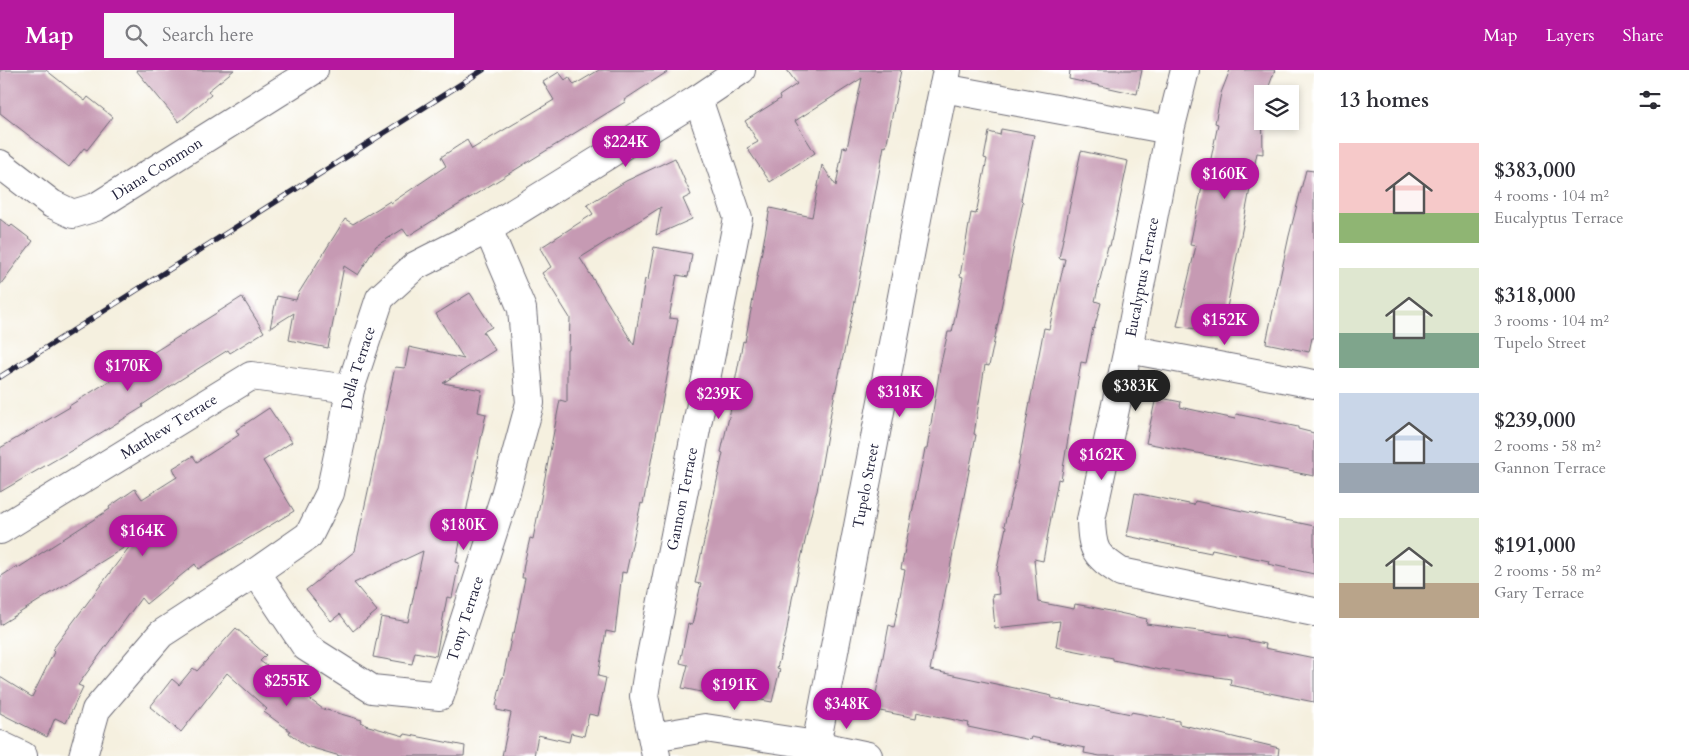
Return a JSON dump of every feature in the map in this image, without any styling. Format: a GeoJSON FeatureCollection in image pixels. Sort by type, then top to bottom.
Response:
{"type":"FeatureCollection","features":[{"type":"Feature","properties":{"kind":"street","name":"Diana Common"},"geometry":{"type":"LineString","coordinates":[[0,164],[52,204],[73,214],[96,207],[278,79],[314,70]]}},
{"type":"Feature","properties":{"kind":"street","name":"Della Terrace"},"geometry":{"type":"LineString","coordinates":[[83,756],[96,710],[161,634],[309,535],[330,493],[350,389],[380,298],[416,266],[488,229],[698,99],[741,70]]}},
{"type":"Feature","properties":{"kind":"street","name":"Eucalyptus Terrace"},"geometry":{"type":"LineString","coordinates":[[1185,70],[1170,130],[1128,349],[1091,520],[1092,543],[1101,560],[1121,572],[1314,612]]}},
{"type":"Feature","properties":{"kind":"street"},"geometry":{"type":"LineString","coordinates":[[945,79],[1170,130]]}},
{"type":"Feature","properties":{"kind":"street","name":"Tupelo Street"},"geometry":{"type":"LineString","coordinates":[[815,751],[945,79]]}},
{"type":"Feature","properties":{"kind":"street","name":"Gannon Terrace"},"geometry":{"type":"LineString","coordinates":[[655,746],[644,696],[738,218],[698,99]]}},
{"type":"Feature","properties":{"kind":"street","name":"Tony Terrace"},"geometry":{"type":"LineString","coordinates":[[256,572],[306,647],[372,689],[440,696],[504,495],[530,403],[522,309],[488,229]]}},
{"type":"Feature","properties":{"kind":"street"},"geometry":{"type":"LineString","coordinates":[[1128,349],[1314,384]]}},
{"type":"Feature","properties":{"kind":"street","name":"Matthew Terrace"},"geometry":{"type":"LineString","coordinates":[[0,530],[251,376],[350,389]]}},
{"type":"Feature","properties":{"kind":"street"},"geometry":{"type":"LineString","coordinates":[[655,746],[705,728],[815,751],[868,756]]}},
{"type":"Feature","properties":{"kind":"street"},"geometry":{"type":"LineString","coordinates":[[0,745],[23,756]]}},
{"type":"Feature","properties":{"kind":"building"},"geometry":{"type":"Polygon","coordinates":[[[0,70],[46,70],[85,101],[88,97],[113,117],[87,150],[84,148],[69,167],[0,113],[0,70]]]}},
{"type":"Feature","properties":{"kind":"building"},"geometry":{"type":"Polygon","coordinates":[[[136,70],[234,70],[208,91],[211,95],[179,122],[136,70]]]}},
{"type":"Feature","properties":{"kind":"building"},"geometry":{"type":"Polygon","coordinates":[[[599,70],[670,70],[624,100],[625,102],[408,236],[403,229],[376,246],[358,275],[344,266],[328,348],[289,340],[294,313],[270,328],[277,296],[296,300],[345,219],[353,224],[390,201],[391,203],[446,166],[441,157],[467,140],[472,149],[554,100],[543,82],[559,72],[565,80],[569,77],[574,85],[599,70]]]}},
{"type":"Feature","properties":{"kind":"building"},"geometry":{"type":"Polygon","coordinates":[[[787,70],[901,70],[886,147],[884,146],[817,491],[792,599],[786,635],[777,668],[780,669],[772,702],[712,691],[711,694],[682,688],[688,665],[680,663],[688,624],[692,625],[701,584],[695,583],[723,453],[721,452],[737,382],[735,382],[743,341],[745,342],[770,208],[812,217],[822,165],[836,186],[843,147],[847,148],[862,78],[795,121],[815,153],[770,182],[747,148],[758,142],[745,121],[780,99],[779,96],[797,84],[787,70]]]}},
{"type":"Feature","properties":{"kind":"building"},"geometry":{"type":"Polygon","coordinates":[[[1070,70],[1142,70],[1137,94],[1069,79],[1070,70]]]}},
{"type":"Feature","properties":{"kind":"building"},"geometry":{"type":"Polygon","coordinates":[[[1230,70],[1275,70],[1269,85],[1254,85],[1254,130],[1263,130],[1263,154],[1257,153],[1224,323],[1222,323],[1220,333],[1177,326],[1196,246],[1190,245],[1203,182],[1206,183],[1218,124],[1215,123],[1221,93],[1230,70]]]}},
{"type":"Feature","properties":{"kind":"building"},"geometry":{"type":"Polygon","coordinates":[[[1001,129],[1034,135],[1021,200],[1023,202],[989,366],[985,365],[974,434],[976,435],[930,670],[1052,696],[1051,698],[1131,714],[1131,712],[1179,721],[1179,724],[1279,748],[1278,756],[1100,756],[1084,753],[1085,748],[1031,737],[1030,740],[968,727],[969,723],[917,712],[916,718],[875,710],[878,699],[875,699],[889,625],[894,627],[905,570],[901,569],[925,449],[927,449],[940,367],[948,332],[952,332],[963,277],[960,276],[971,213],[976,214],[987,159],[984,158],[989,132],[1000,135],[1001,129]]]}},
{"type":"Feature","properties":{"kind":"building"},"geometry":{"type":"Polygon","coordinates":[[[1081,151],[1128,161],[1110,246],[1108,246],[1095,301],[1101,303],[1093,328],[1086,363],[1081,362],[1061,480],[1058,479],[1043,561],[1034,559],[1038,602],[1074,609],[1075,604],[1096,608],[1147,619],[1146,624],[1229,635],[1229,637],[1266,644],[1265,648],[1314,658],[1314,702],[1230,685],[1231,679],[1161,670],[1056,647],[1060,621],[995,628],[992,595],[999,594],[997,569],[1006,527],[1004,526],[1015,482],[1044,328],[1049,329],[1065,259],[1059,258],[1081,151]]]}},
{"type":"Feature","properties":{"kind":"building"},"geometry":{"type":"Polygon","coordinates":[[[675,158],[691,195],[683,199],[692,219],[656,235],[661,207],[580,258],[634,345],[645,279],[648,280],[654,247],[692,254],[688,277],[677,275],[669,318],[678,319],[643,504],[641,503],[626,573],[622,572],[615,633],[606,631],[598,676],[606,678],[598,716],[589,714],[584,736],[571,733],[569,742],[538,735],[534,756],[502,756],[511,713],[497,710],[496,706],[512,634],[514,634],[525,578],[522,578],[524,564],[530,538],[533,539],[560,400],[567,402],[567,350],[569,350],[570,318],[542,273],[551,267],[540,248],[593,214],[587,205],[626,181],[675,158]]]}},
{"type":"Feature","properties":{"kind":"building"},"geometry":{"type":"Polygon","coordinates":[[[1306,170],[1314,171],[1314,338],[1312,338],[1309,352],[1266,343],[1289,236],[1306,170]]]}},
{"type":"Feature","properties":{"kind":"building"},"geometry":{"type":"Polygon","coordinates":[[[0,219],[10,227],[12,225],[33,241],[0,285],[0,219]]]}},
{"type":"Feature","properties":{"kind":"building"},"geometry":{"type":"Polygon","coordinates":[[[470,293],[492,327],[483,332],[495,350],[443,383],[482,390],[478,412],[486,414],[456,562],[459,563],[452,598],[447,597],[436,656],[415,652],[412,664],[373,657],[381,617],[408,622],[423,551],[354,583],[377,611],[353,631],[340,614],[331,621],[306,590],[355,551],[395,367],[405,368],[409,347],[464,359],[436,314],[470,293]]]}},
{"type":"Feature","properties":{"kind":"building"},"geometry":{"type":"Polygon","coordinates":[[[242,297],[264,332],[230,353],[228,350],[142,405],[143,407],[0,492],[0,448],[70,407],[130,368],[128,365],[149,351],[151,354],[242,297]]]}},
{"type":"Feature","properties":{"kind":"building"},"geometry":{"type":"Polygon","coordinates":[[[1156,397],[1181,402],[1180,407],[1235,419],[1236,414],[1298,427],[1298,429],[1314,433],[1314,476],[1146,443],[1156,397]]]}},
{"type":"Feature","properties":{"kind":"building"},"geometry":{"type":"Polygon","coordinates":[[[269,408],[292,442],[263,461],[294,511],[198,569],[195,564],[146,604],[141,598],[78,685],[83,687],[66,723],[55,718],[47,737],[0,713],[0,677],[32,697],[54,652],[52,650],[133,542],[0,625],[0,577],[17,566],[18,568],[110,509],[109,507],[135,489],[142,499],[177,477],[173,468],[193,456],[197,462],[239,435],[236,430],[269,408]]]}},
{"type":"Feature","properties":{"kind":"building"},"geometry":{"type":"Polygon","coordinates":[[[1135,493],[1194,505],[1195,501],[1314,526],[1314,574],[1268,564],[1269,561],[1212,549],[1211,553],[1127,536],[1135,493]]]}},
{"type":"Feature","properties":{"kind":"building"},"geometry":{"type":"Polygon","coordinates":[[[236,628],[266,655],[260,661],[305,693],[304,695],[323,709],[362,720],[361,722],[365,725],[404,736],[405,734],[465,746],[464,756],[340,756],[306,746],[289,733],[290,731],[264,712],[267,709],[227,673],[181,732],[150,707],[172,679],[179,685],[193,668],[197,671],[236,628]]]}},
{"type":"Feature","properties":{"kind":"railway"},"geometry":{"type":"LineString","coordinates":[[0,377],[483,70]]}}]}
